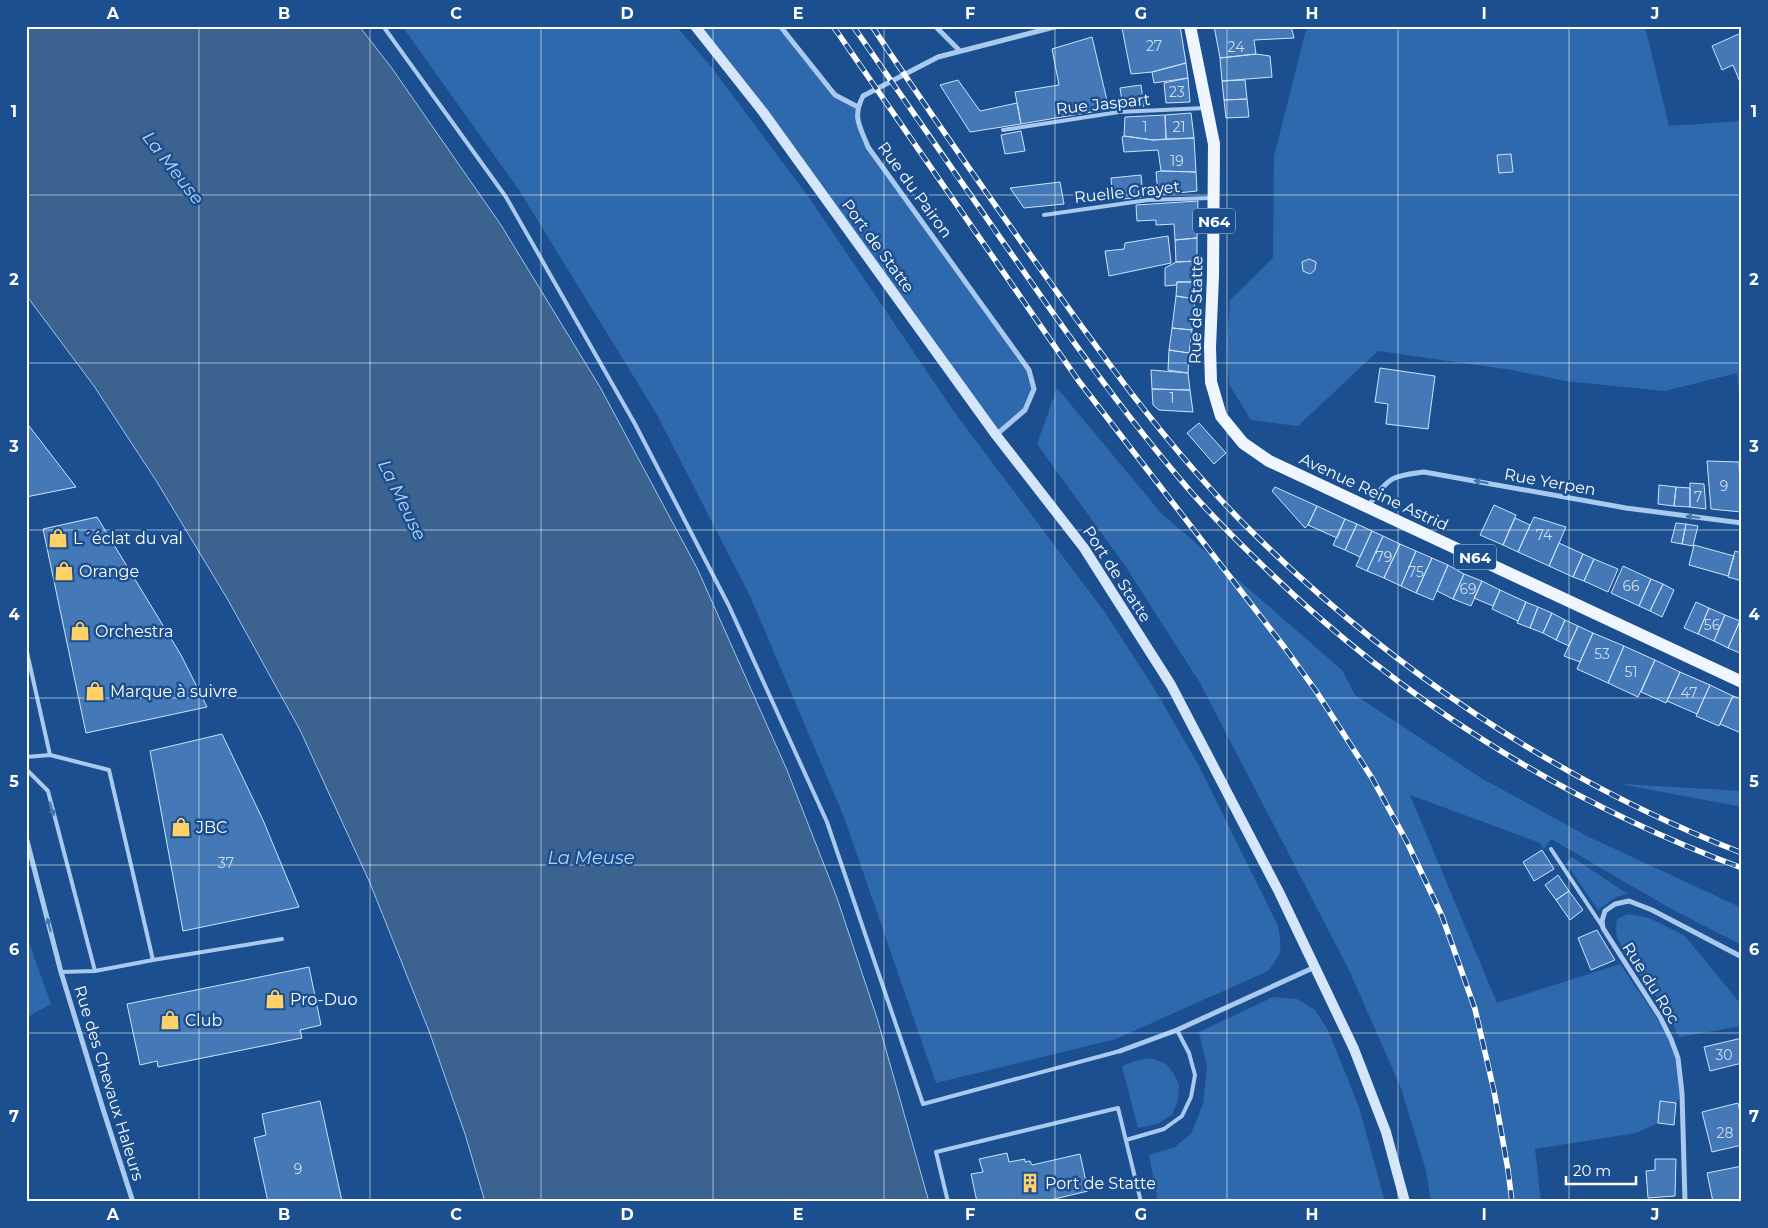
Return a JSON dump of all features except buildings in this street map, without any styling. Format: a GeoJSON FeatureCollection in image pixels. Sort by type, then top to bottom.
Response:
{"type":"FeatureCollection","features":[{"type":"Feature","properties":{"kind":"main road","name":"Rue de Statte"},"geometry":{"type":"LineString","coordinates":[[1190,26],[1214,144],[1213,276],[1210,347],[1211,382],[1221,416]]}},
{"type":"Feature","properties":{"kind":"main road","name":"Avenue Reine Astrid"},"geometry":{"type":"LineString","coordinates":[[1221,416],[1243,443],[1269,461],[1742,682]]}},
{"type":"Feature","properties":{"kind":"street","name":"Port de Statte"},"geometry":{"type":"LineString","coordinates":[[695,26],[763,112],[996,435],[1084,548],[1171,685],[1274,883],[1354,1049],[1382,1123],[1404,1202]]}},
{"type":"Feature","properties":{"kind":"street"},"geometry":{"type":"LineString","coordinates":[[780,26],[835,95],[858,107],[863,96],[938,57],[1058,26]]}},
{"type":"Feature","properties":{"kind":"street"},"geometry":{"type":"LineString","coordinates":[[935,26],[960,51]]}},
{"type":"Feature","properties":{"kind":"street","name":"Rue du Pairon"},"geometry":{"type":"LineString","coordinates":[[858,107],[857,119],[868,147],[1029,370],[1034,389],[1025,410],[996,435]]}},
{"type":"Feature","properties":{"kind":"street","name":"Rue Yerpen"},"geometry":{"type":"LineString","coordinates":[[1368,506],[1387,481],[1402,474],[1424,472],[1626,508],[1742,523]]}},
{"type":"Feature","properties":{"kind":"street","name":"Rue des Chevaux Haleurs"},"geometry":{"type":"LineString","coordinates":[[26,837],[61,972],[133,1202]]}},
{"type":"Feature","properties":{"kind":"street"},"geometry":{"type":"LineString","coordinates":[[1603,928],[1602,920],[1606,911],[1615,904],[1629,901],[1652,910],[1742,957]]}},
{"type":"Feature","properties":{"kind":"street","name":"Rue du Roc"},"geometry":{"type":"LineString","coordinates":[[1603,928],[1660,1017],[1678,1058],[1682,1093],[1685,1202]]}},
{"type":"Feature","properties":{"kind":"street"},"geometry":{"type":"LineString","coordinates":[[1120,1051],[1177,1030],[1316,967]]}},
{"type":"Feature","properties":{"kind":"lane"},"geometry":{"type":"LineString","coordinates":[[383,26],[506,197],[634,424],[729,606],[827,822],[923,1104],[1120,1051]]}},
{"type":"Feature","properties":{"kind":"lane","name":"Rue Jaspart"},"geometry":{"type":"LineString","coordinates":[[1002,130],[1119,112],[1207,108]]}},
{"type":"Feature","properties":{"kind":"lane","name":"Ruelle Grayet"},"geometry":{"type":"LineString","coordinates":[[1044,215],[1148,200],[1214,198]]}},
{"type":"Feature","properties":{"kind":"lane"},"geometry":{"type":"LineString","coordinates":[[26,648],[50,755]]}},
{"type":"Feature","properties":{"kind":"lane"},"geometry":{"type":"LineString","coordinates":[[26,757],[50,755],[109,770],[153,960]]}},
{"type":"Feature","properties":{"kind":"lane"},"geometry":{"type":"LineString","coordinates":[[26,769],[48,792],[95,971]]}},
{"type":"Feature","properties":{"kind":"lane","name":"Rue du Roc"},"geometry":{"type":"LineString","coordinates":[[1552,849],[1603,928]]}},
{"type":"Feature","properties":{"kind":"lane"},"geometry":{"type":"LineString","coordinates":[[61,972],[95,971],[282,938]]}},
{"type":"Feature","properties":{"kind":"lane"},"geometry":{"type":"LineString","coordinates":[[1126,1140],[1164,1129],[1182,1116],[1185,1110],[1191,1096],[1195,1075],[1189,1053],[1177,1030]]}},
{"type":"Feature","properties":{"kind":"lane"},"geometry":{"type":"LineString","coordinates":[[948,1202],[936,1152],[1118,1108],[1141,1202]]}},
{"type":"Feature","properties":{"kind":"shaded area"},"geometry":{"type":"Polygon","coordinates":[[[402,26],[676,26],[713,69],[810,199],[955,413],[1104,611],[1154,688],[1199,766],[1278,926],[1280,940],[1279,955],[1268,971],[1116,1039],[936,1083],[844,817],[750,596],[656,413],[519,190],[402,26]]]}},
{"type":"Feature","properties":{"kind":"shaded area"},"geometry":{"type":"Polygon","coordinates":[[[695,26],[780,26],[835,95],[858,107],[857,119],[868,147],[1029,370],[1034,389],[1025,410],[996,435],[695,26]]]}},
{"type":"Feature","properties":{"kind":"shaded area"},"geometry":{"type":"Polygon","coordinates":[[[1307,26],[1645,26],[1669,126],[1742,121],[1742,425],[1737,373],[1665,391],[1565,381],[1512,370],[1378,351],[1298,426],[1251,420],[1229,384],[1227,342],[1230,300],[1273,258],[1274,156],[1307,26]]]}},
{"type":"Feature","properties":{"kind":"shaded area"},"geometry":{"type":"Polygon","coordinates":[[[1057,388],[1161,513],[1342,670],[1355,695],[1481,778],[1589,837],[1742,908],[1742,945],[1675,911],[1551,839],[1544,849],[1540,843],[1410,795],[1497,1003],[1620,964],[1671,1039],[1678,1058],[1682,1093],[1676,1103],[1660,1101],[1658,1123],[1636,1133],[1535,1149],[1541,1202],[1431,1202],[1426,1171],[1401,1088],[1349,970],[1200,683],[1126,567],[1037,444],[1057,388]]]}},
{"type":"Feature","properties":{"kind":"shaded area"},"geometry":{"type":"Polygon","coordinates":[[[1622,784],[1742,791],[1742,807],[1625,785],[1622,784]]]}},
{"type":"Feature","properties":{"kind":"shaded area"},"geometry":{"type":"Polygon","coordinates":[[[1572,857],[1628,894],[1616,897],[1598,910],[1566,863],[1572,857]]]}},
{"type":"Feature","properties":{"kind":"shaded area"},"geometry":{"type":"Polygon","coordinates":[[[1628,914],[1649,918],[1685,936],[1742,1004],[1742,1026],[1679,1037],[1663,1006],[1634,968],[1617,938],[1617,919],[1628,914]]]}},
{"type":"Feature","properties":{"kind":"shaded area"},"geometry":{"type":"Polygon","coordinates":[[[26,934],[51,1004],[26,1018],[26,934]]]}},
{"type":"Feature","properties":{"kind":"shaded area"},"geometry":{"type":"Polygon","coordinates":[[[1273,997],[1297,999],[1315,1010],[1328,1030],[1359,1107],[1385,1202],[1158,1202],[1149,1155],[1175,1147],[1191,1134],[1203,1104],[1207,1067],[1199,1032],[1273,997]]]}},
{"type":"Feature","properties":{"kind":"shaded area"},"geometry":{"type":"Polygon","coordinates":[[[1150,1058],[1166,1064],[1174,1074],[1179,1085],[1178,1100],[1172,1115],[1157,1124],[1138,1128],[1122,1066],[1150,1058]]]}},
{"type":"Feature","properties":{"kind":"water","name":"La Meuse"},"geometry":{"type":"Polygon","coordinates":[[[26,26],[359,26],[391,67],[501,225],[600,387],[697,568],[787,770],[837,898],[877,1018],[929,1202],[485,1202],[465,1134],[429,1031],[370,883],[300,730],[228,600],[157,482],[94,386],[26,295],[26,26]]]}},
{"type":"Feature","properties":{"kind":"railway"},"geometry":{"type":"LineString","coordinates":[[833,26],[1078,380],[1285,648],[1316,691],[1372,778],[1407,842],[1442,916],[1475,1009],[1494,1091],[1512,1202]]}},
{"type":"Feature","properties":{"kind":"railway"},"geometry":{"type":"LineString","coordinates":[[853,26],[1041,296],[1118,402],[1189,490],[1258,561],[1366,657],[1424,700],[1484,740],[1546,777],[1609,811],[1675,841],[1742,868]]}},
{"type":"Feature","properties":{"kind":"railway"},"geometry":{"type":"LineString","coordinates":[[872,26],[974,175],[1135,398],[1187,462],[1243,523],[1354,624],[1414,671],[1475,714],[1539,754],[1605,791],[1672,824],[1742,853]]}},
{"type":"Feature","properties":{"kind":"place","name":"L´éclat du val"},"geometry":{"type":"Point","coordinates":[58,538]}},
{"type":"Feature","properties":{"kind":"place","name":"Orange"},"geometry":{"type":"Point","coordinates":[64,571]}},
{"type":"Feature","properties":{"kind":"place","name":"Orchestra"},"geometry":{"type":"Point","coordinates":[80,631]}},
{"type":"Feature","properties":{"kind":"place","name":"Marque à suivre"},"geometry":{"type":"Point","coordinates":[95,691]}},
{"type":"Feature","properties":{"kind":"place","name":"JBC"},"geometry":{"type":"Point","coordinates":[181,827]}},
{"type":"Feature","properties":{"kind":"place","name":"Pro-Duo"},"geometry":{"type":"Point","coordinates":[275,999]}},
{"type":"Feature","properties":{"kind":"place","name":"Club"},"geometry":{"type":"Point","coordinates":[170,1020]}},
{"type":"Feature","properties":{"kind":"place","name":"Port de Statte"},"geometry":{"type":"Point","coordinates":[1030,1183]}}]}
